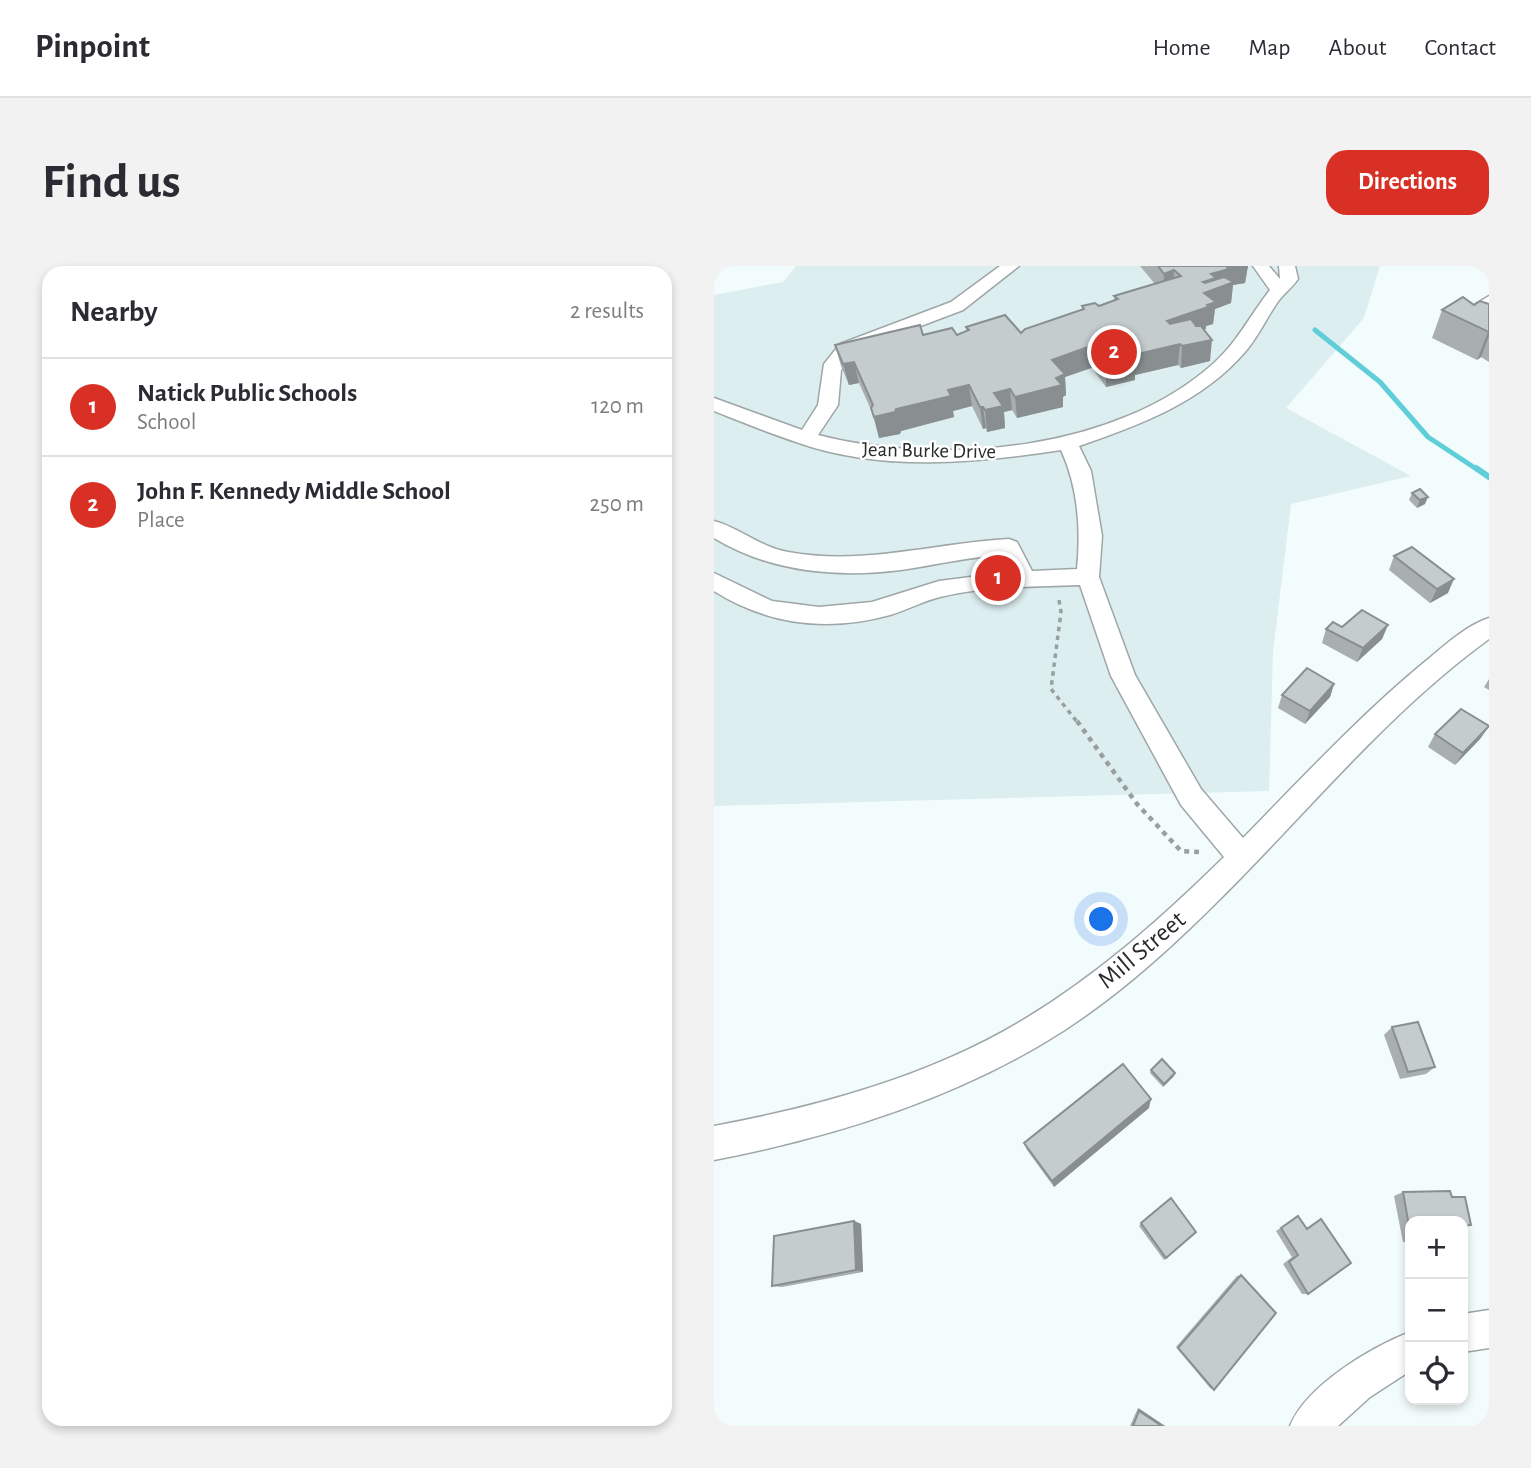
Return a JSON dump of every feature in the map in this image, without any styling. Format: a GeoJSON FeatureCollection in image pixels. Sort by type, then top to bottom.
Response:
{"type":"FeatureCollection","features":[{"type":"Feature","properties":{"kind":"street"},"geometry":{"type":"LineString","coordinates":[[806,439],[827,406],[831,391],[829,374],[834,360],[846,348],[962,310],[1012,266]]}},
{"type":"Feature","properties":{"kind":"street"},"geometry":{"type":"LineString","coordinates":[[1261,266],[1278,289]]}},
{"type":"Feature","properties":{"kind":"street","name":"Jean Burke Drive"},"geometry":{"type":"LineString","coordinates":[[714,404],[806,439],[874,453],[953,455],[1018,451],[1068,443],[1130,422],[1194,389],[1224,365],[1245,341],[1278,289],[1290,279],[1287,266]]}},
{"type":"Feature","properties":{"kind":"street"},"geometry":{"type":"LineString","coordinates":[[1489,301],[1480,307],[1489,311]]}},
{"type":"Feature","properties":{"kind":"street"},"geometry":{"type":"LineString","coordinates":[[1068,443],[1081,471],[1091,536],[1088,577],[1123,676],[1191,797],[1242,857]]}},
{"type":"Feature","properties":{"kind":"street"},"geometry":{"type":"LineString","coordinates":[[714,528],[752,550],[784,558],[849,566],[1009,547],[1020,566],[1022,580]]}},
{"type":"Feature","properties":{"kind":"street"},"geometry":{"type":"LineString","coordinates":[[714,581],[750,602],[779,611],[816,615],[855,613],[888,607],[937,590],[1022,580],[1088,577]]}},
{"type":"Feature","properties":{"kind":"street","name":"Mill Street"},"geometry":{"type":"LineString","coordinates":[[714,1143],[823,1119],[908,1090],[1005,1047],[1047,1022],[1129,964],[1242,857],[1316,777],[1388,706],[1489,627]]}},
{"type":"Feature","properties":{"kind":"street"},"geometry":{"type":"LineString","coordinates":[[1468,1332],[1489,1329]]}},
{"type":"Feature","properties":{"kind":"street"},"geometry":{"type":"LineString","coordinates":[[1310,1426],[1342,1394],[1378,1366],[1405,1352]]}},
{"type":"Feature","properties":{"kind":"path"},"geometry":{"type":"LineString","coordinates":[[1059,600],[1061,612],[1051,689],[1086,732],[1137,804],[1181,851],[1199,852]]}},
{"type":"Feature","properties":{"kind":"shaded area"},"geometry":{"type":"Polygon","coordinates":[[[796,266],[1380,266],[1364,318],[1286,408],[1411,476],[1291,504],[1273,652],[1269,791],[714,806],[714,295],[783,282],[796,266]]]}},
{"type":"Feature","properties":{"kind":"building"},"geometry":{"type":"Polygon","coordinates":[[[1158,266],[1226,266],[1229,269],[1211,274],[1216,278],[1203,282],[1224,277],[1234,282],[1204,293],[1216,302],[1167,321],[1170,324],[1191,319],[1196,326],[1201,326],[1212,340],[1133,355],[1136,358],[1106,365],[1095,351],[1099,349],[1094,345],[1052,360],[1065,374],[1056,378],[1062,385],[1015,397],[1010,389],[994,393],[1003,406],[985,410],[980,407],[969,385],[948,390],[951,396],[874,417],[871,408],[873,405],[854,362],[843,364],[835,345],[920,325],[923,335],[952,328],[957,335],[969,330],[966,327],[1005,315],[1021,333],[1025,329],[1084,309],[1082,306],[1095,303],[1099,306],[1118,299],[1114,296],[1181,276],[1174,270],[1164,274],[1158,266]]]}},
{"type":"Feature","properties":{"kind":"building"},"geometry":{"type":"Polygon","coordinates":[[[1463,297],[1474,305],[1480,301],[1489,304],[1489,332],[1442,310],[1463,297]]]}},
{"type":"Feature","properties":{"kind":"building"},"geometry":{"type":"Polygon","coordinates":[[[1420,489],[1428,497],[1420,500],[1412,493],[1420,489]]]}},
{"type":"Feature","properties":{"kind":"building"},"geometry":{"type":"Polygon","coordinates":[[[1412,547],[1454,579],[1437,589],[1394,556],[1412,547]]]}},
{"type":"Feature","properties":{"kind":"building"},"geometry":{"type":"Polygon","coordinates":[[[1362,610],[1388,625],[1363,648],[1326,629],[1333,622],[1342,627],[1362,610]]]}},
{"type":"Feature","properties":{"kind":"building"},"geometry":{"type":"Polygon","coordinates":[[[1307,668],[1334,684],[1310,711],[1282,695],[1307,668]]]}},
{"type":"Feature","properties":{"kind":"building"},"geometry":{"type":"Polygon","coordinates":[[[1461,709],[1489,726],[1463,753],[1435,734],[1461,709]]]}},
{"type":"Feature","properties":{"kind":"building"},"geometry":{"type":"Polygon","coordinates":[[[1418,1022],[1435,1067],[1408,1072],[1392,1027],[1418,1022]]]}},
{"type":"Feature","properties":{"kind":"building"},"geometry":{"type":"Polygon","coordinates":[[[1162,1059],[1175,1073],[1164,1084],[1151,1070],[1162,1059]]]}},
{"type":"Feature","properties":{"kind":"building"},"geometry":{"type":"Polygon","coordinates":[[[1123,1064],[1151,1099],[1052,1181],[1024,1143],[1123,1064]]]}},
{"type":"Feature","properties":{"kind":"building"},"geometry":{"type":"Polygon","coordinates":[[[1450,1191],[1452,1197],[1465,1197],[1471,1225],[1468,1225],[1468,1216],[1407,1216],[1403,1192],[1450,1191]]]}},
{"type":"Feature","properties":{"kind":"building"},"geometry":{"type":"Polygon","coordinates":[[[1171,1198],[1196,1232],[1166,1258],[1141,1223],[1171,1198]]]}},
{"type":"Feature","properties":{"kind":"building"},"geometry":{"type":"Polygon","coordinates":[[[1298,1216],[1307,1229],[1321,1219],[1351,1263],[1308,1294],[1289,1262],[1298,1255],[1281,1228],[1298,1216]]]}},
{"type":"Feature","properties":{"kind":"building"},"geometry":{"type":"Polygon","coordinates":[[[854,1221],[856,1270],[772,1286],[774,1236],[854,1221]]]}},
{"type":"Feature","properties":{"kind":"building"},"geometry":{"type":"Polygon","coordinates":[[[1241,1275],[1276,1313],[1214,1390],[1178,1348],[1241,1275]]]}},
{"type":"Feature","properties":{"kind":"building"},"geometry":{"type":"Polygon","coordinates":[[[1139,1411],[1162,1426],[1133,1426],[1139,1411]]]}},
{"type":"Feature","properties":{"kind":"waterway"},"geometry":{"type":"LineString","coordinates":[[1315,330],[1380,382],[1428,437],[1478,470]]}},
{"type":"Feature","properties":{"kind":"waterway"},"geometry":{"type":"LineString","coordinates":[[1476,468],[1489,477]]}},
{"type":"Feature","properties":{"kind":"place","name":"John F. Kennedy Middle School"},"geometry":{"type":"Point","coordinates":[1114,352]}},
{"type":"Feature","properties":{"kind":"place","name":"Natick Public Schools"},"geometry":{"type":"Point","coordinates":[998,578]}}]}
